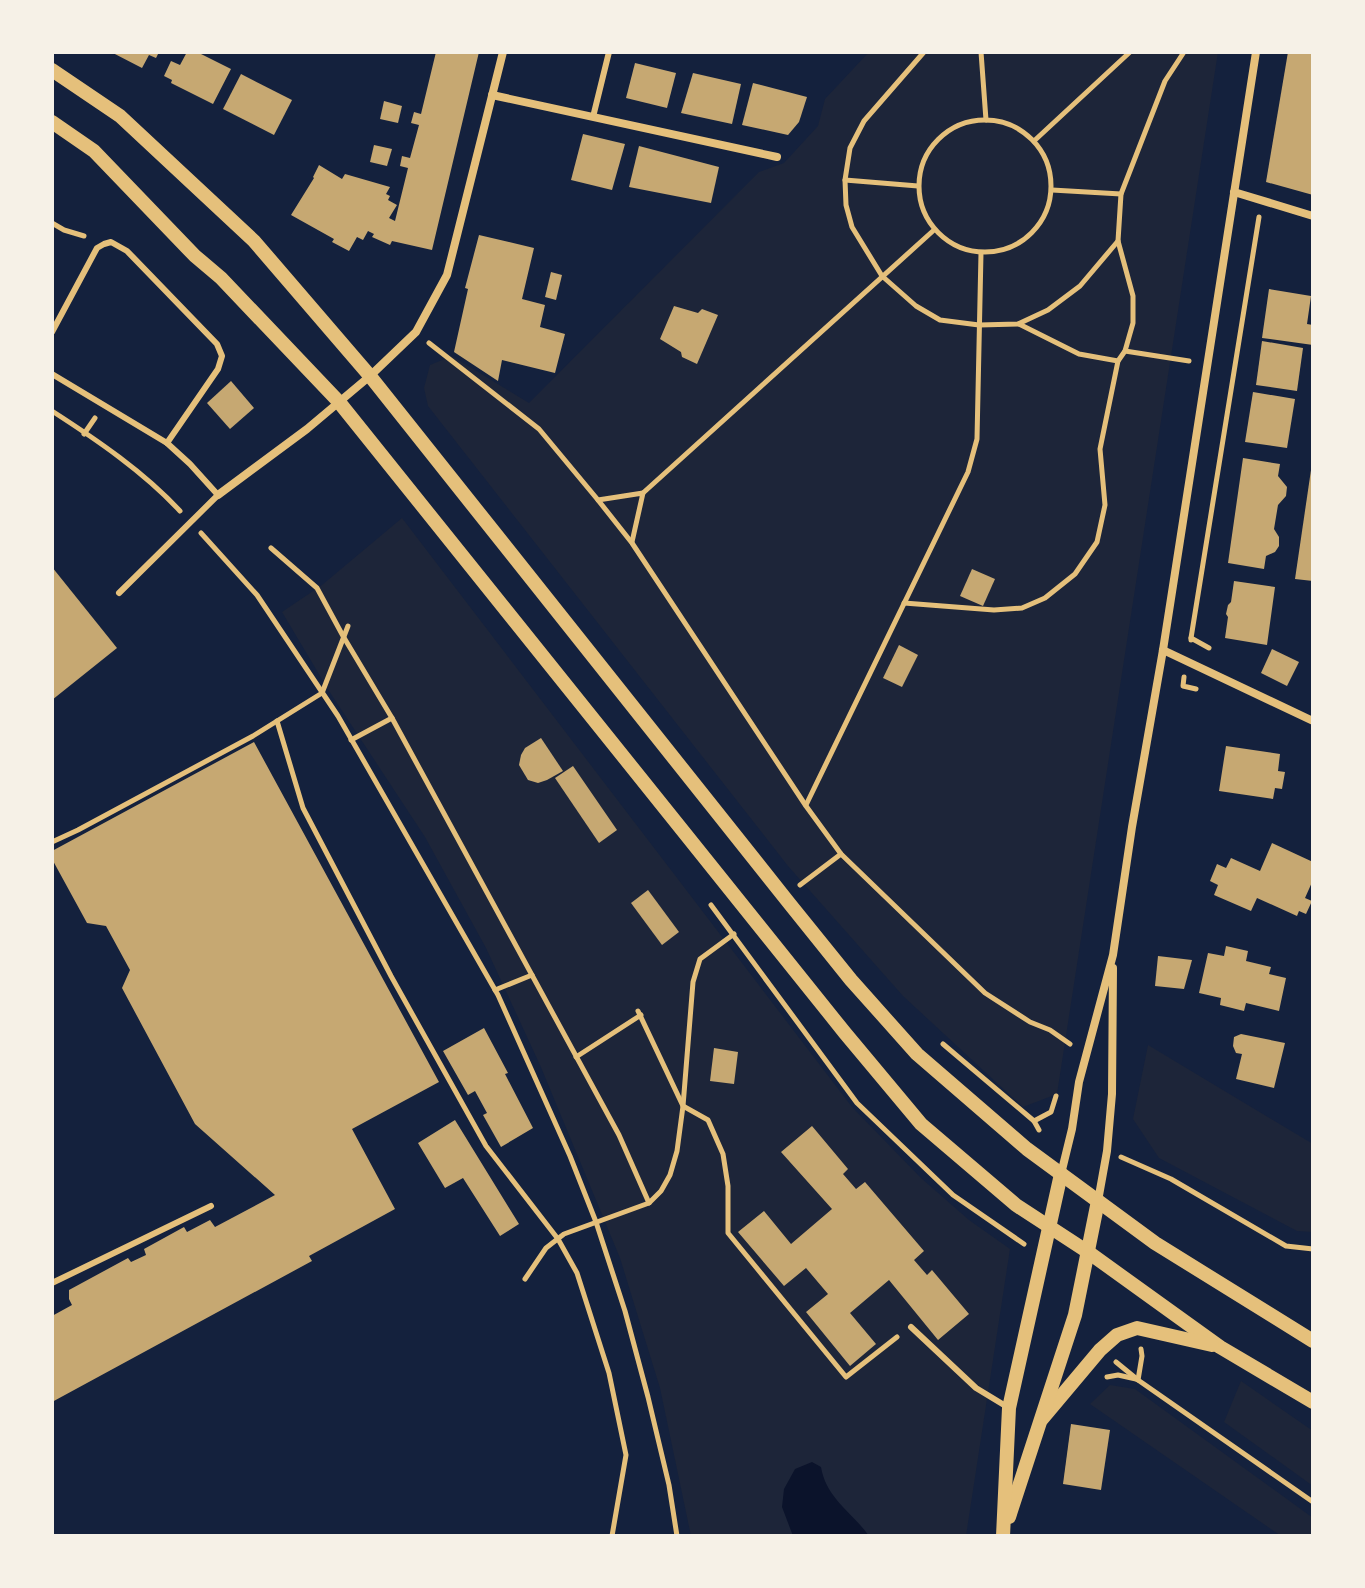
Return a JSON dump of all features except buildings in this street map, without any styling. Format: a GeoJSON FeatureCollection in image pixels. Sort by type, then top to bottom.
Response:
{"type":"FeatureCollection","features":[{"type":"Feature","properties":{"kind":"street"},"geometry":{"type":"LineString","coordinates":[[218,495],[307,429],[416,332],[447,275],[503,52]]}},
{"type":"Feature","properties":{"kind":"street"},"geometry":{"type":"LineString","coordinates":[[1113,955],[1112,1094],[1107,1151],[1098,1201],[1075,1315],[1003,1536],[1009,1408],[1072,1129],[1079,1082],[1113,955],[1256,52]]}},
{"type":"Feature","properties":{"kind":"street"},"geometry":{"type":"LineString","coordinates":[[52,70],[120,116],[254,241],[370,376],[725,825],[851,980],[917,1054],[1027,1149],[1155,1243],[1313,1341]]}},
{"type":"Feature","properties":{"kind":"street"},"geometry":{"type":"LineString","coordinates":[[492,95],[777,157]]}},
{"type":"Feature","properties":{"kind":"street"},"geometry":{"type":"LineString","coordinates":[[52,122],[94,151],[339,402],[921,1124],[1016,1205],[1088,1252],[1220,1347],[1313,1402]]}},
{"type":"Feature","properties":{"kind":"street"},"geometry":{"type":"LineString","coordinates":[[1234,192],[1313,216]]}},
{"type":"Feature","properties":{"kind":"street"},"geometry":{"type":"LineString","coordinates":[[1163,650],[1313,721]]}},
{"type":"Feature","properties":{"kind":"street"},"geometry":{"type":"LineString","coordinates":[[1038,1425],[1100,1350],[1117,1335],[1137,1328],[1220,1347]]}},
{"type":"Feature","properties":{"kind":"lane"},"geometry":{"type":"LineString","coordinates":[[593,117],[609,52]]}},
{"type":"Feature","properties":{"kind":"lane"},"geometry":{"type":"LineString","coordinates":[[52,332],[97,248],[111,242],[127,251],[217,344],[222,356],[218,369],[167,443]]}},
{"type":"Feature","properties":{"kind":"lane"},"geometry":{"type":"LineString","coordinates":[[52,374],[167,443],[218,495],[119,593]]}},
{"type":"Feature","properties":{"kind":"lane"},"geometry":{"type":"LineString","coordinates":[[52,1283],[211,1206]]}},
{"type":"Feature","properties":{"kind":"lane"},"geometry":{"type":"LineString","coordinates":[[911,1327],[976,1388],[1009,1408]]}},
{"type":"Feature","properties":{"kind":"path"},"geometry":{"type":"LineString","coordinates":[[924,52],[864,121],[850,148],[845,180],[846,205],[852,227],[882,276],[916,306],[940,320],[979,325],[1018,324],[1048,310],[1080,286],[1118,241]]}},
{"type":"Feature","properties":{"kind":"path"},"geometry":{"type":"LineString","coordinates":[[981,52],[986,120]]}},
{"type":"Feature","properties":{"kind":"path"},"geometry":{"type":"LineString","coordinates":[[1034,141],[1130,52]]}},
{"type":"Feature","properties":{"kind":"path"},"geometry":{"type":"LineString","coordinates":[[904,603],[994,610],[1022,608],[1045,598],[1075,574],[1097,542],[1105,505],[1100,449],[1118,361],[1125,351],[1133,323],[1133,296],[1118,241],[1121,194],[1165,81],[1184,52]]}},
{"type":"Feature","properties":{"kind":"path"},"geometry":{"type":"LineString","coordinates":[[994,119],[1016,127],[1034,141],[1045,155],[1052,190],[1042,220],[1021,243],[1001,251],[981,253],[963,249],[934,230],[922,209],[918,186],[922,164],[933,144],[950,129],[971,120],[994,119]]}},
{"type":"Feature","properties":{"kind":"path"},"geometry":{"type":"LineString","coordinates":[[845,180],[918,186]]}},
{"type":"Feature","properties":{"kind":"path"},"geometry":{"type":"LineString","coordinates":[[1052,190],[1121,194]]}},
{"type":"Feature","properties":{"kind":"path"},"geometry":{"type":"LineString","coordinates":[[1191,638],[1259,215],[1272,219]]}},
{"type":"Feature","properties":{"kind":"path"},"geometry":{"type":"LineString","coordinates":[[52,223],[76,234],[111,242]]}},
{"type":"Feature","properties":{"kind":"path"},"geometry":{"type":"LineString","coordinates":[[598,500],[643,493],[934,230]]}},
{"type":"Feature","properties":{"kind":"path"},"geometry":{"type":"LineString","coordinates":[[806,806],[968,472],[977,439],[981,253]]}},
{"type":"Feature","properties":{"kind":"path"},"geometry":{"type":"LineString","coordinates":[[1018,324],[1079,354],[1118,361]]}},
{"type":"Feature","properties":{"kind":"path"},"geometry":{"type":"LineString","coordinates":[[416,332],[539,429],[598,500],[632,543],[841,854],[985,993],[1030,1022],[1069,1041]]}},
{"type":"Feature","properties":{"kind":"path"},"geometry":{"type":"LineString","coordinates":[[1125,351],[1206,364]]}},
{"type":"Feature","properties":{"kind":"path"},"geometry":{"type":"LineString","coordinates":[[52,411],[167,497],[257,595],[351,740],[495,990],[570,1156],[596,1222],[625,1311],[648,1397],[669,1485],[677,1536]]}},
{"type":"Feature","properties":{"kind":"path"},"geometry":{"type":"LineString","coordinates":[[632,543],[643,493]]}},
{"type":"Feature","properties":{"kind":"path"},"geometry":{"type":"LineString","coordinates":[[271,548],[317,588],[392,718],[619,1135],[649,1203]]}},
{"type":"Feature","properties":{"kind":"path"},"geometry":{"type":"LineString","coordinates":[[52,842],[239,743],[322,693],[348,626]]}},
{"type":"Feature","properties":{"kind":"path"},"geometry":{"type":"LineString","coordinates":[[351,740],[392,718]]}},
{"type":"Feature","properties":{"kind":"path"},"geometry":{"type":"LineString","coordinates":[[277,721],[303,808],[391,976],[486,1146],[558,1239],[577,1273],[609,1373],[626,1455],[612,1536]]}},
{"type":"Feature","properties":{"kind":"path"},"geometry":{"type":"LineString","coordinates":[[525,1279],[546,1248],[564,1234],[649,1203],[670,1175],[677,1151],[683,1106],[693,982],[700,959]]}},
{"type":"Feature","properties":{"kind":"path"},"geometry":{"type":"LineString","coordinates":[[495,990],[532,975]]}},
{"type":"Feature","properties":{"kind":"path"},"geometry":{"type":"LineString","coordinates":[[576,1057],[639,1013],[683,1106],[708,1120],[723,1154],[728,1186],[728,1233],[846,1377],[911,1327]]}},
{"type":"Feature","properties":{"kind":"path"},"geometry":{"type":"LineString","coordinates":[[1034,1121],[1051,1112]]}},
{"type":"Feature","properties":{"kind":"path"},"geometry":{"type":"LineString","coordinates":[[1107,1151],[1171,1179],[1286,1246],[1313,1249]]}},
{"type":"Feature","properties":{"kind":"path"},"geometry":{"type":"LineString","coordinates":[[1138,1380],[1313,1502]]}},
{"type":"Feature","properties":{"kind":"shaded area"},"geometry":{"type":"Polygon","coordinates":[[[869,52],[1218,52],[1057,1094],[1023,1107],[903,996],[788,866],[428,406],[424,388],[430,365],[452,356],[529,403],[759,172],[784,163],[818,126],[825,99],[869,52]]]}},
{"type":"Feature","properties":{"kind":"shaded area"},"geometry":{"type":"Polygon","coordinates":[[[402,518],[852,1107],[921,1178],[969,1220],[1010,1249],[966,1536],[691,1536],[660,1388],[620,1258],[540,1065],[486,948],[425,837],[329,691],[282,612],[322,585],[402,518]]]}},
{"type":"Feature","properties":{"kind":"shaded area"},"geometry":{"type":"Polygon","coordinates":[[[1148,1045],[1313,1144],[1313,1232],[1297,1231],[1159,1158],[1133,1119],[1148,1045]]]}},
{"type":"Feature","properties":{"kind":"shaded area"},"geometry":{"type":"Polygon","coordinates":[[[1241,1381],[1313,1431],[1313,1486],[1224,1422],[1241,1381]]]}},
{"type":"Feature","properties":{"kind":"shaded area"},"geometry":{"type":"Polygon","coordinates":[[[1110,1385],[1135,1389],[1313,1518],[1313,1536],[1281,1536],[1090,1404],[1110,1385]]]}},
{"type":"Feature","properties":{"kind":"shaded area"},"geometry":{"type":"Polygon","coordinates":[[[812,1462],[821,1467],[834,1496],[869,1536],[793,1536],[782,1507],[784,1489],[795,1469],[812,1462]]]}}]}
